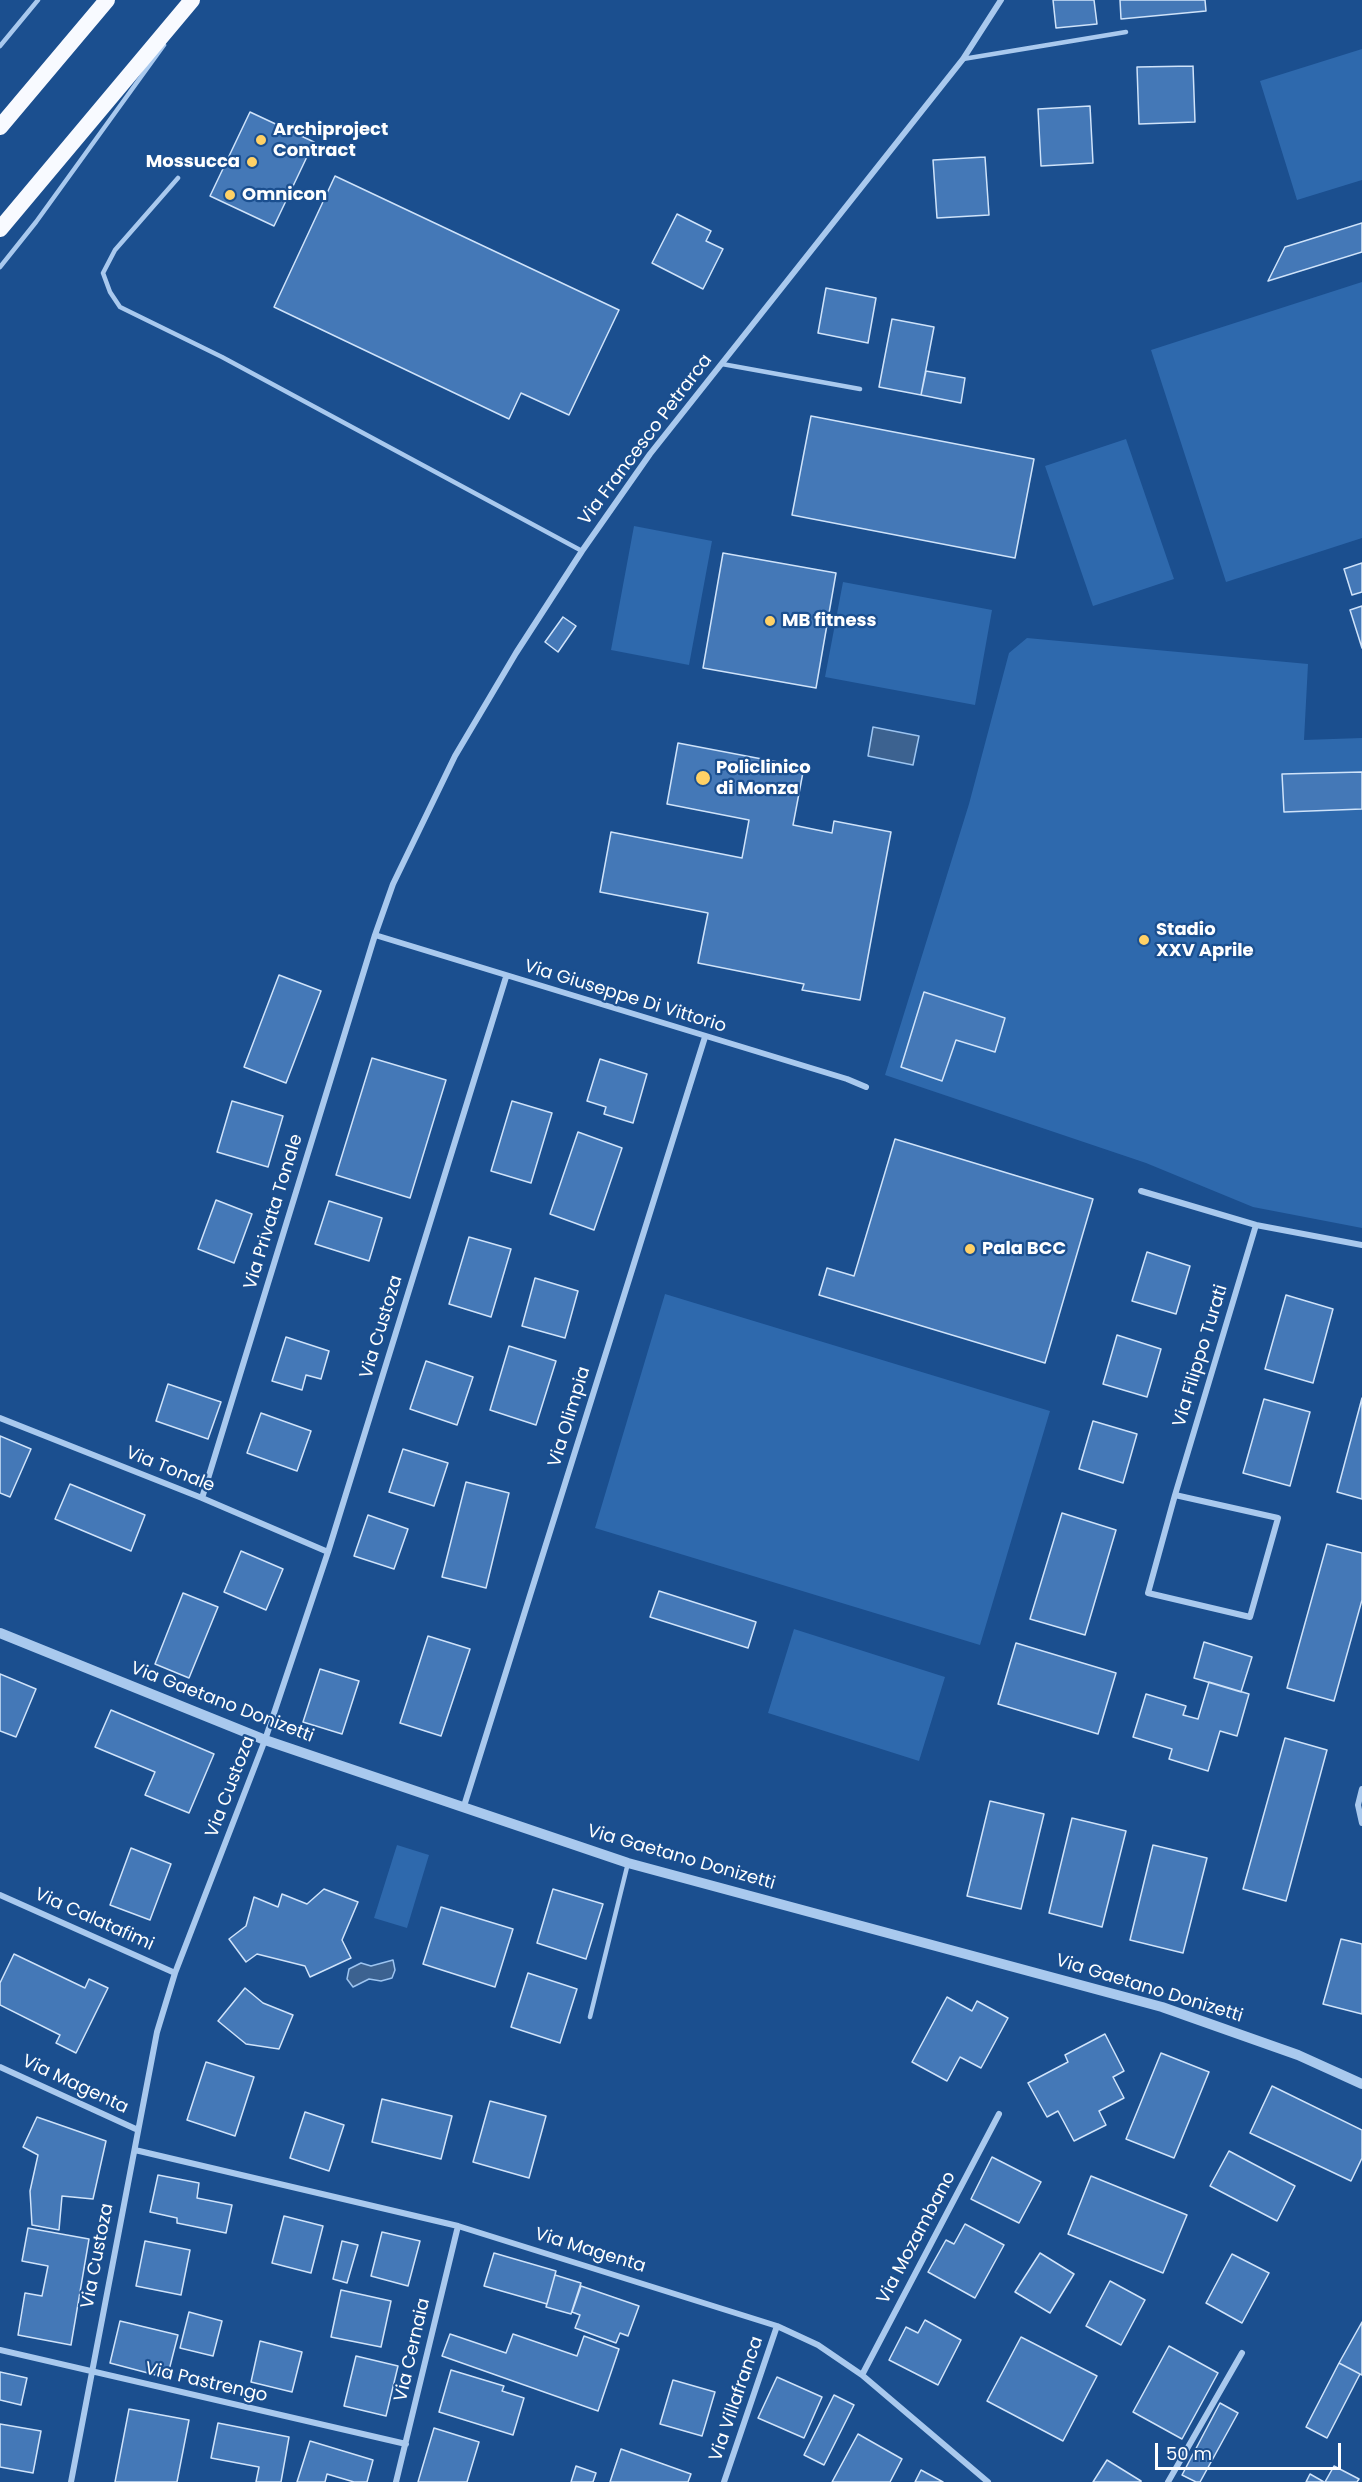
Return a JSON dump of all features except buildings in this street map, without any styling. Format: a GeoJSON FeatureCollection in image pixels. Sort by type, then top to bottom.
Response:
{"type":"FeatureCollection","features":[{"type":"Feature","properties":{"kind":"highway"},"geometry":{"type":"LineString","coordinates":[[0,127],[107,0]]}},
{"type":"Feature","properties":{"kind":"highway"},"geometry":{"type":"LineString","coordinates":[[0,229],[192,0]]}},
{"type":"Feature","properties":{"kind":"street","name":"Via Francesco Petrarca"},"geometry":{"type":"LineString","coordinates":[[375,935],[393,884],[455,756],[516,653],[582,551],[650,454],[963,60],[1000,0]]}},
{"type":"Feature","properties":{"kind":"street","name":"Via Giuseppe Di Vittorio"},"geometry":{"type":"LineString","coordinates":[[375,935],[847,1079],[866,1087]]}},
{"type":"Feature","properties":{"kind":"street","name":"Via Privata Tonale"},"geometry":{"type":"LineString","coordinates":[[202,1498],[375,935]]}},
{"type":"Feature","properties":{"kind":"street","name":"Via Custoza"},"geometry":{"type":"LineString","coordinates":[[71,2482],[90,2372],[157,2032],[175,1973],[265,1740],[328,1552],[506,976]]}},
{"type":"Feature","properties":{"kind":"street","name":"Via Olimpia"},"geometry":{"type":"LineString","coordinates":[[464,1806],[705,1037]]}},
{"type":"Feature","properties":{"kind":"street"},"geometry":{"type":"LineString","coordinates":[[1141,1191],[1257,1225],[1362,1245]]}},
{"type":"Feature","properties":{"kind":"street","name":"Via Filippo Turati"},"geometry":{"type":"LineString","coordinates":[[1175,1495],[1278,1518],[1250,1617],[1148,1593],[1175,1495],[1257,1225]]}},
{"type":"Feature","properties":{"kind":"street","name":"Via Tonale"},"geometry":{"type":"LineString","coordinates":[[0,1418],[202,1498],[328,1552]]}},
{"type":"Feature","properties":{"kind":"street","name":"Via Gaetano Donizetti"},"geometry":{"type":"LineString","coordinates":[[0,1633],[265,1740],[628,1863],[1162,2007],[1298,2055],[1362,2084]]}},
{"type":"Feature","properties":{"kind":"street"},"geometry":{"type":"LineString","coordinates":[[1362,1790],[1358,1805],[1362,1822]]}},
{"type":"Feature","properties":{"kind":"street","name":"Via Calatafimi"},"geometry":{"type":"LineString","coordinates":[[0,1895],[175,1973]]}},
{"type":"Feature","properties":{"kind":"street","name":"Via Magenta"},"geometry":{"type":"LineString","coordinates":[[0,2067],[138,2130]]}},
{"type":"Feature","properties":{"kind":"street","name":"Via Mozambano"},"geometry":{"type":"LineString","coordinates":[[862,2375],[999,2114]]}},
{"type":"Feature","properties":{"kind":"street","name":"Via Magenta"},"geometry":{"type":"LineString","coordinates":[[135,2150],[458,2226],[777,2326],[818,2345],[862,2375],[988,2482]]}},
{"type":"Feature","properties":{"kind":"street","name":"Via Cernaia"},"geometry":{"type":"LineString","coordinates":[[396,2482],[458,2226]]}},
{"type":"Feature","properties":{"kind":"street","name":"Via Villafranca"},"geometry":{"type":"LineString","coordinates":[[724,2482],[777,2326]]}},
{"type":"Feature","properties":{"kind":"street","name":"Via Pastrengo"},"geometry":{"type":"LineString","coordinates":[[0,2350],[406,2444]]}},
{"type":"Feature","properties":{"kind":"street"},"geometry":{"type":"LineString","coordinates":[[1168,2482],[1242,2354]]}},
{"type":"Feature","properties":{"kind":"lane"},"geometry":{"type":"LineString","coordinates":[[0,46],[38,0]]}},
{"type":"Feature","properties":{"kind":"lane"},"geometry":{"type":"LineString","coordinates":[[0,267],[36,222],[155,59],[192,0]]}},
{"type":"Feature","properties":{"kind":"lane"},"geometry":{"type":"LineString","coordinates":[[963,60],[1126,32]]}},
{"type":"Feature","properties":{"kind":"lane"},"geometry":{"type":"LineString","coordinates":[[177,178],[115,250],[104,273],[110,292],[120,308],[222,357],[582,551]]}},
{"type":"Feature","properties":{"kind":"lane"},"geometry":{"type":"LineString","coordinates":[[722,364],[860,389]]}},
{"type":"Feature","properties":{"kind":"lane"},"geometry":{"type":"LineString","coordinates":[[590,2017],[628,1863]]}},
{"type":"Feature","properties":{"kind":"shaded area"},"geometry":{"type":"Polygon","coordinates":[[[1362,49],[1362,180],[1297,200],[1260,81],[1362,49]]]}},
{"type":"Feature","properties":{"kind":"shaded area"},"geometry":{"type":"Polygon","coordinates":[[[1362,282],[1362,538],[1226,582],[1151,350],[1362,282]]]}},
{"type":"Feature","properties":{"kind":"shaded area"},"geometry":{"type":"Polygon","coordinates":[[[1126,439],[1174,579],[1093,606],[1045,466],[1126,439]]]}},
{"type":"Feature","properties":{"kind":"shaded area"},"geometry":{"type":"Polygon","coordinates":[[[634,526],[712,541],[689,665],[611,650],[634,526]]]}},
{"type":"Feature","properties":{"kind":"shaded area"},"geometry":{"type":"Polygon","coordinates":[[[843,582],[992,610],[975,705],[825,677],[843,582]]]}},
{"type":"Feature","properties":{"kind":"shaded area","name":"Stadio XXV Aprile"},"geometry":{"type":"Polygon","coordinates":[[[1027,638],[1308,664],[1304,740],[1362,738],[1362,1228],[1253,1207],[1146,1163],[885,1075],[969,804],[1009,653],[1027,638]]]}},
{"type":"Feature","properties":{"kind":"shaded area"},"geometry":{"type":"Polygon","coordinates":[[[873,727],[919,736],[913,765],[868,756],[873,727]]]}},
{"type":"Feature","properties":{"kind":"shaded area"},"geometry":{"type":"Polygon","coordinates":[[[665,1294],[1050,1411],[980,1645],[595,1528],[665,1294]]]}},
{"type":"Feature","properties":{"kind":"shaded area"},"geometry":{"type":"Polygon","coordinates":[[[794,1629],[945,1677],[919,1761],[768,1713],[794,1629]]]}},
{"type":"Feature","properties":{"kind":"shaded area"},"geometry":{"type":"Polygon","coordinates":[[[397,1845],[429,1855],[407,1928],[374,1918],[397,1845]]]}},
{"type":"Feature","properties":{"kind":"shaded area"},"geometry":{"type":"Polygon","coordinates":[[[393,1960],[395,1970],[392,1978],[381,1981],[369,1979],[353,1987],[347,1979],[349,1969],[361,1963],[371,1966],[393,1960]]]}},
{"type":"Feature","properties":{"kind":"place","name":"Archiproject Contract"},"geometry":{"type":"Point","coordinates":[261,140]}},
{"type":"Feature","properties":{"kind":"place","name":"Mossucca"},"geometry":{"type":"Point","coordinates":[252,162]}},
{"type":"Feature","properties":{"kind":"place","name":"Omnicon"},"geometry":{"type":"Point","coordinates":[230,195]}},
{"type":"Feature","properties":{"kind":"place","name":"MB fitness"},"geometry":{"type":"Point","coordinates":[770,621]}},
{"type":"Feature","properties":{"kind":"place","name":"Policlinico di Monza"},"geometry":{"type":"Point","coordinates":[703,778]}},
{"type":"Feature","properties":{"kind":"place","name":"Stadio XXV Aprile"},"geometry":{"type":"Point","coordinates":[1144,940]}},
{"type":"Feature","properties":{"kind":"place","name":"Pala BCC"},"geometry":{"type":"Point","coordinates":[970,1249]}}]}
